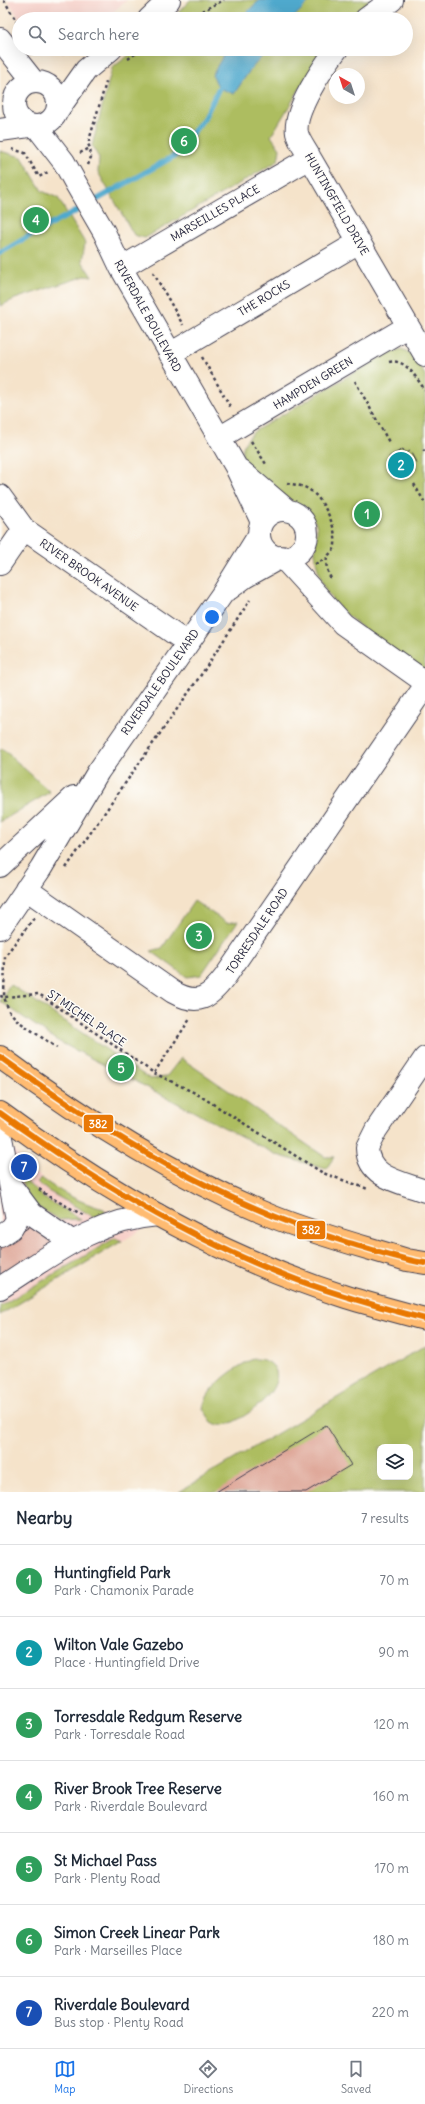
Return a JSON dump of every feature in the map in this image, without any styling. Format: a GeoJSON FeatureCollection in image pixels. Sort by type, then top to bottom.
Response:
{"type":"FeatureCollection","features":[{"type":"Feature","properties":{"kind":"highway"},"geometry":{"type":"LineString","coordinates":[[0,1057],[69,1106],[146,1154],[212,1188],[271,1216],[379,1251],[425,1263]]}},
{"type":"Feature","properties":{"kind":"highway"},"geometry":{"type":"LineString","coordinates":[[0,1113],[106,1185],[158,1215],[221,1247],[285,1275],[346,1297],[425,1319]]}},
{"type":"Feature","properties":{"kind":"street"},"geometry":{"type":"LineString","coordinates":[[156,12],[169,0]]}},
{"type":"Feature","properties":{"kind":"street"},"geometry":{"type":"LineString","coordinates":[[376,12],[392,0]]}},
{"type":"Feature","properties":{"kind":"street"},"geometry":{"type":"LineString","coordinates":[[1,40],[28,88]]}},
{"type":"Feature","properties":{"kind":"street"},"geometry":{"type":"LineString","coordinates":[[0,114],[28,88],[86,70],[116,56]]}},
{"type":"Feature","properties":{"kind":"street","name":"HUNTINGFIELD DRIVE"},"geometry":{"type":"LineString","coordinates":[[332,56],[313,85],[299,114],[297,132],[310,158],[425,355]]}},
{"type":"Feature","properties":{"kind":"street"},"geometry":{"type":"LineString","coordinates":[[5,139],[44,121],[86,70]]}},
{"type":"Feature","properties":{"kind":"street"},"geometry":{"type":"LineString","coordinates":[[28,88],[13,104],[18,118],[44,121]]}},
{"type":"Feature","properties":{"kind":"street","name":"RIVERDALE BOULEVARD"},"geometry":{"type":"LineString","coordinates":[[0,928],[98,772],[223,593],[260,528],[236,467],[121,268],[104,232],[81,176],[64,162],[44,121],[58,104],[54,91],[28,88]]}},
{"type":"Feature","properties":{"kind":"street","name":"MARSEILLES PLACE"},"geometry":{"type":"LineString","coordinates":[[121,268],[310,158]]}},
{"type":"Feature","properties":{"kind":"street","name":"THE ROCKS"},"geometry":{"type":"LineString","coordinates":[[170,354],[359,242]]}},
{"type":"Feature","properties":{"kind":"street","name":"HAMPDEN GREEN"},"geometry":{"type":"LineString","coordinates":[[219,438],[407,326]]}},
{"type":"Feature","properties":{"kind":"street","name":"RIVERDALE BOULEVARD"},"geometry":{"type":"LineString","coordinates":[[236,467],[288,511]]}},
{"type":"Feature","properties":{"kind":"street","name":"RIVER BROOK AVENUE"},"geometry":{"type":"LineString","coordinates":[[0,496],[24,529],[188,643]]}},
{"type":"Feature","properties":{"kind":"street"},"geometry":{"type":"LineString","coordinates":[[282,558],[298,552],[305,542],[306,534],[302,519],[288,511],[274,512],[260,528],[260,542],[268,553],[282,558],[329,594]]}},
{"type":"Feature","properties":{"kind":"street"},"geometry":{"type":"LineString","coordinates":[[0,564],[24,529]]}},
{"type":"Feature","properties":{"kind":"street"},"geometry":{"type":"LineString","coordinates":[[305,542],[319,562],[329,594],[343,624],[425,682]]}},
{"type":"Feature","properties":{"kind":"street","name":"RIVERDALE BOULEVARD"},"geometry":{"type":"LineString","coordinates":[[223,593],[245,577],[282,558]]}},
{"type":"Feature","properties":{"kind":"street","name":"TORRESDALE ROAD"},"geometry":{"type":"LineString","coordinates":[[198,1000],[206,997],[216,990],[425,686]]}},
{"type":"Feature","properties":{"kind":"street","name":"RIVERDALE BOULEVARD"},"geometry":{"type":"LineString","coordinates":[[0,866],[15,850],[57,815],[98,772]]}},
{"type":"Feature","properties":{"kind":"street"},"geometry":{"type":"LineString","coordinates":[[26,888],[173,992],[190,999],[198,1000]]}},
{"type":"Feature","properties":{"kind":"street"},"geometry":{"type":"LineString","coordinates":[[425,1058],[376,1130],[367,1148],[369,1160],[377,1172],[425,1191]]}},
{"type":"Feature","properties":{"kind":"street"},"geometry":{"type":"LineString","coordinates":[[2,1147],[17,1219],[7,1231]]}},
{"type":"Feature","properties":{"kind":"street"},"geometry":{"type":"LineString","coordinates":[[10,1181],[17,1196],[32,1214],[73,1242]]}},
{"type":"Feature","properties":{"kind":"street"},"geometry":{"type":"LineString","coordinates":[[0,1288],[73,1242],[103,1226],[130,1218],[158,1215]]}},
{"type":"Feature","properties":{"kind":"path"},"geometry":{"type":"LineString","coordinates":[[4,0],[12,14]]}},
{"type":"Feature","properties":{"kind":"path"},"geometry":{"type":"LineString","coordinates":[[200,12],[224,0]]}},
{"type":"Feature","properties":{"kind":"path"},"geometry":{"type":"LineString","coordinates":[[81,176],[91,157],[88,144],[108,75]]}},
{"type":"Feature","properties":{"kind":"path"},"geometry":{"type":"LineString","coordinates":[[5,139],[25,153],[39,177],[90,148]]}},
{"type":"Feature","properties":{"kind":"path"},"geometry":{"type":"LineString","coordinates":[[384,365],[396,360],[402,363],[425,390]]}},
{"type":"Feature","properties":{"kind":"path"},"geometry":{"type":"LineString","coordinates":[[348,385],[361,378]]}},
{"type":"Feature","properties":{"kind":"path"},"geometry":{"type":"LineString","coordinates":[[355,381],[390,444]]}},
{"type":"Feature","properties":{"kind":"path"},"geometry":{"type":"LineString","coordinates":[[242,425],[259,438]]}},
{"type":"Feature","properties":{"kind":"path"},"geometry":{"type":"LineString","coordinates":[[242,425],[269,469]]}},
{"type":"Feature","properties":{"kind":"path"},"geometry":{"type":"LineString","coordinates":[[284,481],[308,489],[318,498],[327,510],[334,534],[334,549],[319,562],[329,576],[329,594]]}},
{"type":"Feature","properties":{"kind":"path"},"geometry":{"type":"LineString","coordinates":[[414,484],[425,503]]}},
{"type":"Feature","properties":{"kind":"path"},"geometry":{"type":"LineString","coordinates":[[63,872],[254,596]]}},
{"type":"Feature","properties":{"kind":"path"},"geometry":{"type":"LineString","coordinates":[[45,902],[5,956],[4,997],[8,1011],[18,1021],[57,1048]]}},
{"type":"Feature","properties":{"kind":"path","name":"ST MICHEL PLACE"},"geometry":{"type":"LineString","coordinates":[[0,996],[4,997],[39,994],[154,1073],[197,1094],[323,1173],[372,1191]]}},
{"type":"Feature","properties":{"kind":"path"},"geometry":{"type":"LineString","coordinates":[[154,1073],[193,1015],[198,1000]]}},
{"type":"Feature","properties":{"kind":"path"},"geometry":{"type":"LineString","coordinates":[[36,1185],[48,1196],[103,1226]]}},
{"type":"Feature","properties":{"kind":"shaded area"},"geometry":{"type":"Polygon","coordinates":[[[8,0],[127,0],[113,12],[15,12],[8,0]]]}},
{"type":"Feature","properties":{"kind":"shaded area"},"geometry":{"type":"Polygon","coordinates":[[[0,1145],[14,1150],[28,1167],[56,1189],[82,1202],[104,1209],[144,1228],[0,1315],[0,1145]]]}},
{"type":"Feature","properties":{"kind":"green space"},"geometry":{"type":"Polygon","coordinates":[[[190,0],[371,0],[357,12],[179,12],[190,0]]]}},
{"type":"Feature","properties":{"kind":"green space"},"geometry":{"type":"Polygon","coordinates":[[[128,56],[320,56],[271,136],[280,149],[278,161],[145,238],[134,235],[98,172],[99,158],[92,146],[112,68],[128,56]]]}},
{"type":"Feature","properties":{"kind":"green space"},"geometry":{"type":"Polygon","coordinates":[[[0,151],[22,157],[42,191],[58,198],[85,243],[82,261],[92,277],[85,276],[15,299],[0,306],[0,151]]]}},
{"type":"Feature","properties":{"kind":"green space"},"geometry":{"type":"Polygon","coordinates":[[[402,349],[412,354],[425,375],[425,670],[365,630],[336,604],[326,591],[320,577],[315,553],[317,536],[316,523],[307,512],[297,504],[272,488],[251,471],[244,462],[242,453],[244,444],[253,432],[388,353],[402,349]]]}},
{"type":"Feature","properties":{"kind":"green space"},"geometry":{"type":"Polygon","coordinates":[[[2,748],[50,792],[0,822],[0,751],[2,748]]]}},
{"type":"Feature","properties":{"kind":"green space"},"geometry":{"type":"Polygon","coordinates":[[[194,901],[227,923],[238,921],[201,975],[187,977],[151,951],[162,948],[194,901]]]}},
{"type":"Feature","properties":{"kind":"green space"},"geometry":{"type":"Polygon","coordinates":[[[10,984],[150,1079],[166,1077],[181,1058],[325,1157],[334,1157],[326,1169],[277,1155],[56,1040],[0,1001],[10,984]]]}},
{"type":"Feature","properties":{"kind":"green space"},"geometry":{"type":"Polygon","coordinates":[[[17,1173],[44,1198],[81,1219],[59,1220],[31,1203],[17,1173]]]}},
{"type":"Feature","properties":{"kind":"green space"},"geometry":{"type":"Polygon","coordinates":[[[41,1178],[56,1188],[87,1204],[104,1209],[106,1214],[94,1217],[48,1191],[37,1182],[41,1178]]]}},
{"type":"Feature","properties":{"kind":"green space"},"geometry":{"type":"Polygon","coordinates":[[[115,1238],[122,1241],[0,1315],[0,1306],[115,1238]]]}},
{"type":"Feature","properties":{"kind":"green space"},"geometry":{"type":"Polygon","coordinates":[[[425,1345],[425,1492],[179,1492],[419,1349],[425,1345]]]}},
{"type":"Feature","properties":{"kind":"green space"},"geometry":{"type":"Polygon","coordinates":[[[253,1359],[269,1362],[277,1374],[275,1384],[270,1393],[252,1411],[232,1422],[224,1425],[218,1425],[212,1422],[203,1409],[209,1393],[222,1379],[238,1367],[253,1359]]]}},
{"type":"Feature","properties":{"kind":"water"},"geometry":{"type":"Polygon","coordinates":[[[260,0],[311,0],[299,12],[247,12],[260,0]]]}},
{"type":"Feature","properties":{"kind":"water"},"geometry":{"type":"Polygon","coordinates":[[[223,56],[263,56],[250,70],[234,94],[219,88],[212,75],[223,56]]]}},
{"type":"Feature","properties":{"kind":"building"},"geometry":{"type":"Polygon","coordinates":[[[403,449],[405,453],[410,451],[417,464],[412,467],[415,471],[402,478],[400,474],[395,476],[388,463],[392,461],[389,457],[403,449]]]}},
{"type":"Feature","properties":{"kind":"building"},"geometry":{"type":"Polygon","coordinates":[[[34,1224],[63,1243],[0,1284],[0,1246],[34,1224]]]}},
{"type":"Feature","properties":{"kind":"building"},"geometry":{"type":"Polygon","coordinates":[[[326,1425],[351,1465],[306,1492],[216,1492],[326,1425]]]}},
{"type":"Feature","properties":{"kind":"waterway"},"geometry":{"type":"LineString","coordinates":[[91,203],[176,155],[204,118],[219,88]]}},
{"type":"Feature","properties":{"kind":"waterway"},"geometry":{"type":"LineString","coordinates":[[0,253],[84,207]]}},
{"type":"Feature","properties":{"kind":"transit line","name":"382"},"geometry":{"type":"LineString","coordinates":[[0,1057],[41,1086],[124,1140],[211,1188],[302,1227],[349,1243],[425,1263]]}},
{"type":"Feature","properties":{"kind":"transit line","name":"382"},"geometry":{"type":"LineString","coordinates":[[0,1113],[35,1138],[107,1185],[182,1228],[221,1247],[300,1281],[362,1302],[425,1319]]}},
{"type":"Feature","properties":{"kind":"place","name":"Simon Creek Linear Park"},"geometry":{"type":"Point","coordinates":[184,141]}},
{"type":"Feature","properties":{"kind":"place","name":"River Brook Tree Reserve"},"geometry":{"type":"Point","coordinates":[36,220]}},
{"type":"Feature","properties":{"kind":"place","name":"Wilton Vale Gazebo"},"geometry":{"type":"Point","coordinates":[401,465]}},
{"type":"Feature","properties":{"kind":"place","name":"Huntingfield Park"},"geometry":{"type":"Point","coordinates":[367,514]}},
{"type":"Feature","properties":{"kind":"place","name":"Torresdale Redgum Reserve"},"geometry":{"type":"Point","coordinates":[199,936]}},
{"type":"Feature","properties":{"kind":"place","name":"St Michael Pass"},"geometry":{"type":"Point","coordinates":[121,1068]}},
{"type":"Feature","properties":{"kind":"place","name":"Riverdale Boulevard"},"geometry":{"type":"Point","coordinates":[24,1167]}}]}
